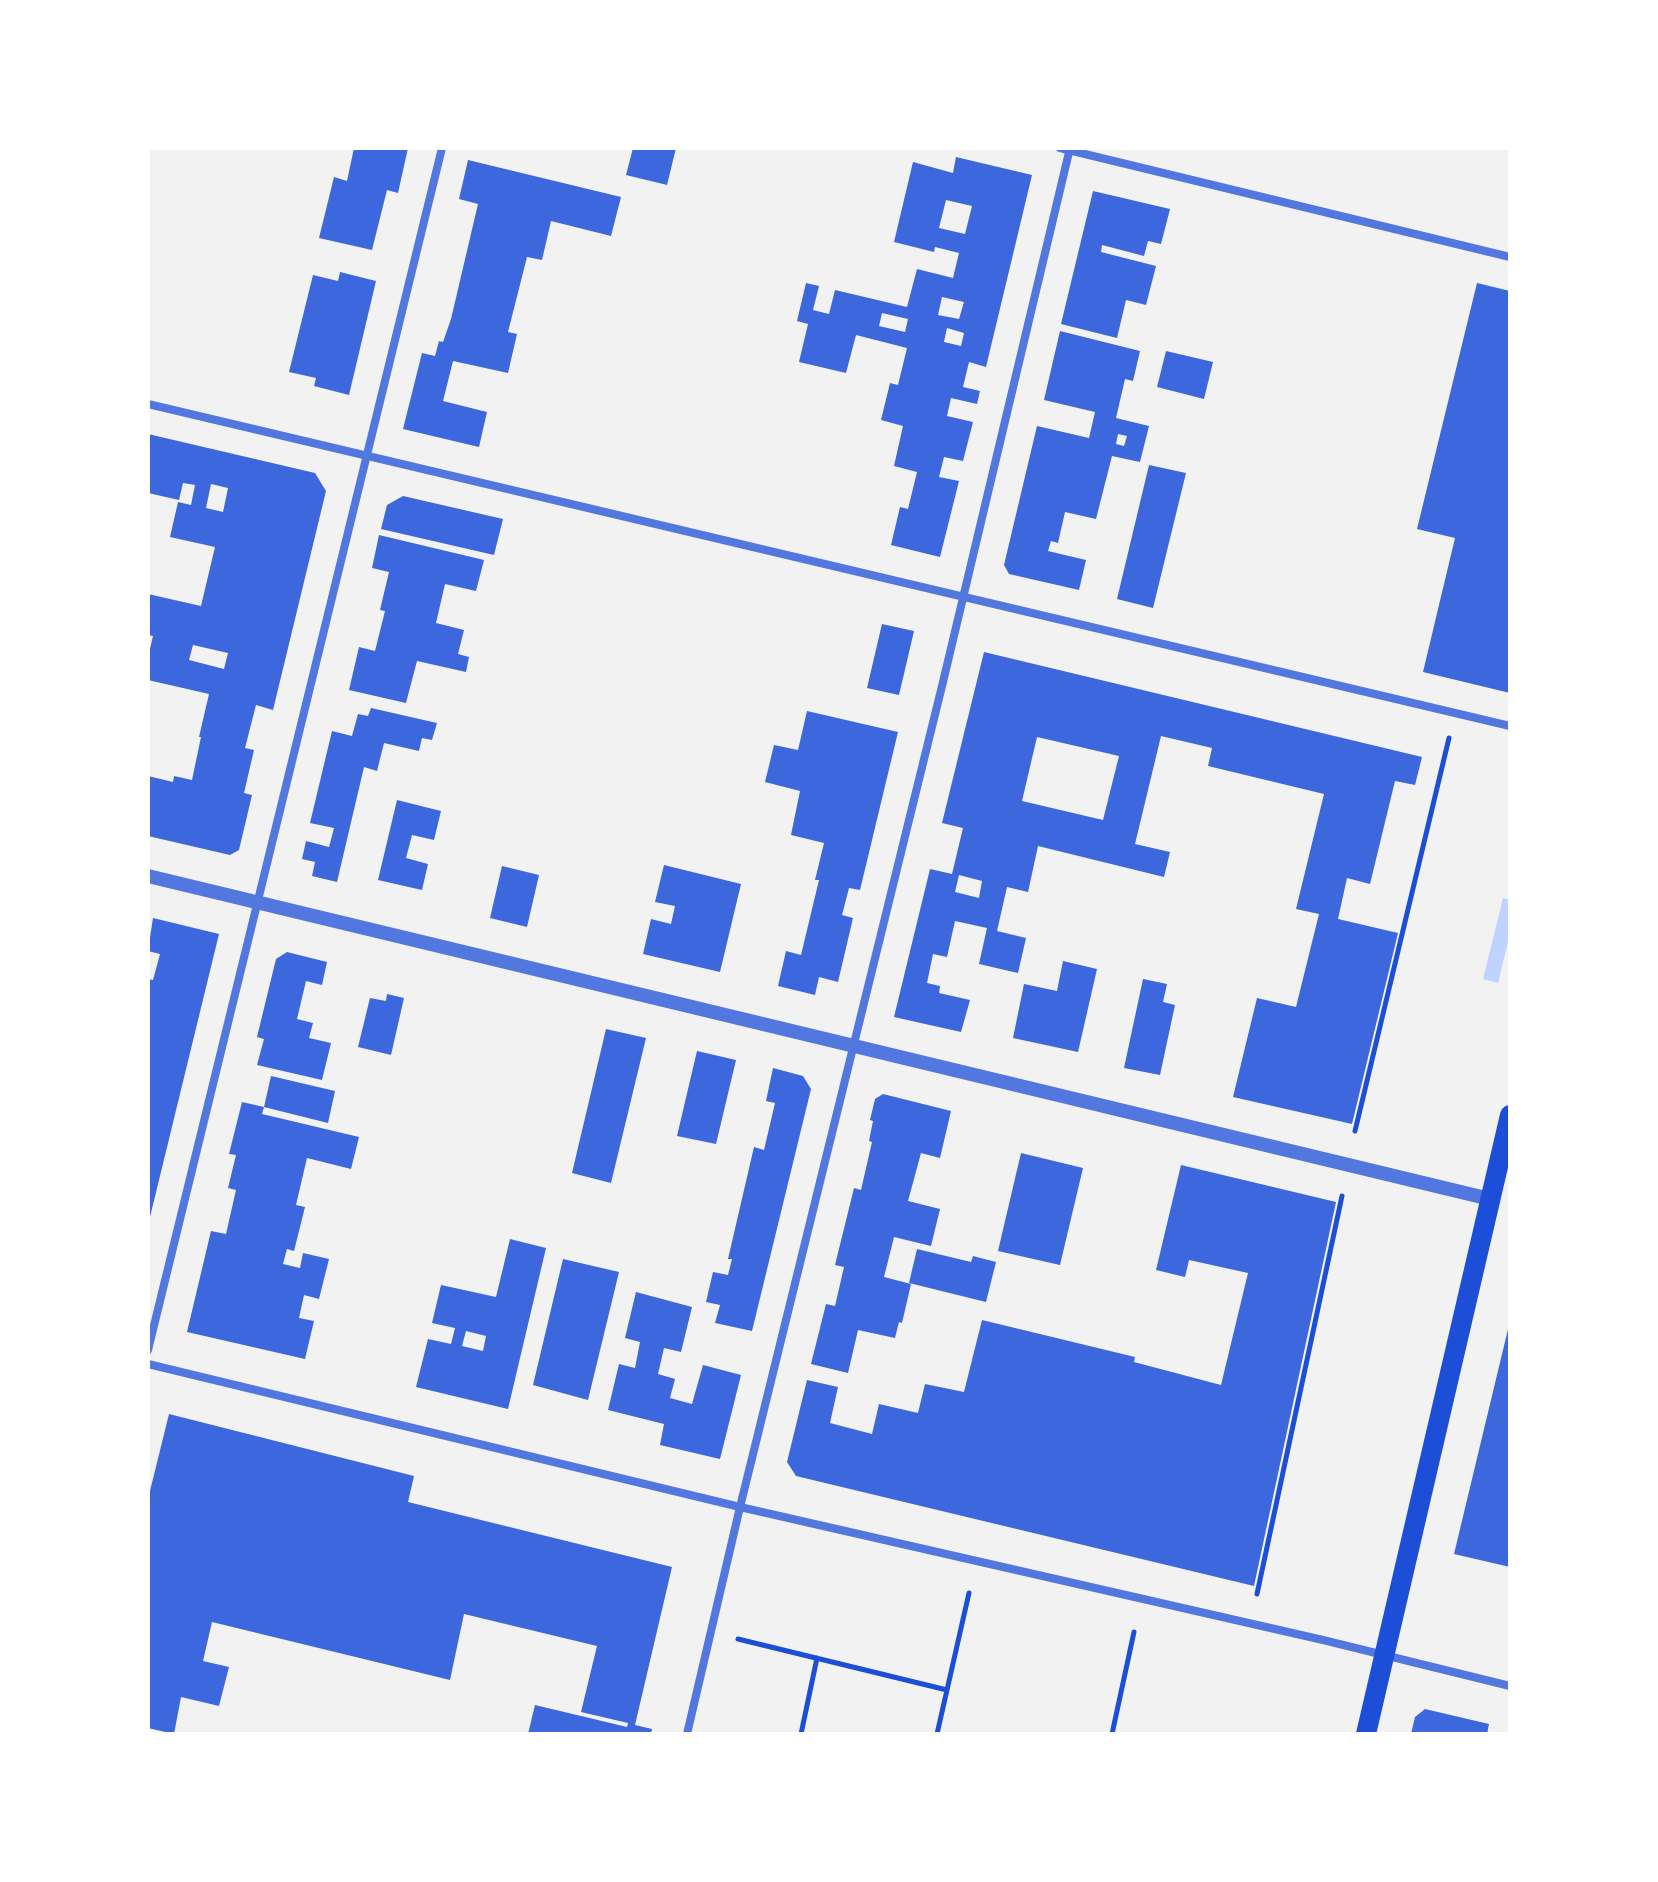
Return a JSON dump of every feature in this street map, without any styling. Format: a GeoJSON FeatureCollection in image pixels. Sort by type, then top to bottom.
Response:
{"type":"FeatureCollection","features":[{"type":"Feature","properties":{"kind":"main road"},"geometry":{"type":"LineString","coordinates":[[1366,1734],[1510,1115]]}},
{"type":"Feature","properties":{"kind":"street"},"geometry":{"type":"LineString","coordinates":[[148,1350],[442,148]]}},
{"type":"Feature","properties":{"kind":"street"},"geometry":{"type":"LineString","coordinates":[[687,1734],[963,597],[1066,149],[1510,257]]}},
{"type":"Feature","properties":{"kind":"street"},"geometry":{"type":"LineString","coordinates":[[148,404],[1510,726]]}},
{"type":"Feature","properties":{"kind":"street"},"geometry":{"type":"LineString","coordinates":[[148,876],[1490,1199]]}},
{"type":"Feature","properties":{"kind":"street"},"geometry":{"type":"LineString","coordinates":[[148,1364],[740,1507],[1510,1686]]}},
{"type":"Feature","properties":{"kind":"path"},"geometry":{"type":"LineString","coordinates":[[1355,1131],[1449,738]]}},
{"type":"Feature","properties":{"kind":"path"},"geometry":{"type":"LineString","coordinates":[[1257,1594],[1342,1196]]}},
{"type":"Feature","properties":{"kind":"path"},"geometry":{"type":"LineString","coordinates":[[937,1734],[969,1593]]}},
{"type":"Feature","properties":{"kind":"path"},"geometry":{"type":"LineString","coordinates":[[1112,1734],[1134,1632]]}},
{"type":"Feature","properties":{"kind":"path"},"geometry":{"type":"LineString","coordinates":[[738,1639],[947,1690]]}},
{"type":"Feature","properties":{"kind":"path"},"geometry":{"type":"LineString","coordinates":[[801,1734],[817,1658]]}},
{"type":"Feature","properties":{"kind":"water"},"geometry":{"type":"Polygon","coordinates":[[[1503,898],[1510,900],[1510,933],[1498,983],[1483,979],[1503,898]]]}},
{"type":"Feature","properties":{"kind":"building"},"geometry":{"type":"Polygon","coordinates":[[[354,148],[408,148],[398,193],[387,190],[372,250],[319,238],[334,177],[347,181],[354,148]]]}},
{"type":"Feature","properties":{"kind":"building"},"geometry":{"type":"Polygon","coordinates":[[[633,148],[676,148],[667,185],[626,175],[633,148]]]}},
{"type":"Feature","properties":{"kind":"building"},"geometry":{"type":"Polygon","coordinates":[[[956,157],[1032,175],[986,367],[969,362],[963,387],[980,391],[977,404],[951,398],[947,416],[973,422],[963,461],[944,457],[939,477],[959,481],[940,557],[891,545],[900,507],[908,509],[917,472],[894,466],[903,426],[881,420],[890,383],[898,385],[907,348],[856,335],[846,373],[799,362],[808,324],[797,321],[806,283],[819,286],[813,310],[829,314],[835,290],[907,307],[917,269],[953,278],[959,253],[935,247],[934,252],[894,242],[913,162],[953,173],[956,157]],[[946,200],[939,228],[965,234],[972,206],[946,200]],[[942,297],[938,315],[959,319],[964,302],[942,297]],[[882,313],[879,326],[905,332],[908,319],[882,313]],[[947,328],[944,342],[961,346],[964,333],[947,328]]]}},
{"type":"Feature","properties":{"kind":"building"},"geometry":{"type":"Polygon","coordinates":[[[468,160],[621,197],[611,236],[551,221],[542,260],[527,257],[508,332],[517,334],[508,373],[453,361],[443,401],[487,412],[479,447],[403,429],[422,353],[435,356],[451,319],[478,204],[459,199],[468,160]]]}},
{"type":"Feature","properties":{"kind":"building"},"geometry":{"type":"Polygon","coordinates":[[[1093,191],[1170,209],[1161,244],[1148,241],[1144,256],[1102,245],[1101,252],[1156,266],[1146,305],[1126,300],[1117,338],[1061,324],[1093,191]]]}},
{"type":"Feature","properties":{"kind":"building"},"geometry":{"type":"Polygon","coordinates":[[[340,272],[376,281],[349,395],[314,386],[316,378],[289,372],[313,275],[338,281],[340,272]]]}},
{"type":"Feature","properties":{"kind":"building"},"geometry":{"type":"Polygon","coordinates":[[[1477,283],[1510,291],[1510,693],[1423,672],[1455,538],[1417,529],[1477,283]]]}},
{"type":"Feature","properties":{"kind":"building"},"geometry":{"type":"Polygon","coordinates":[[[1060,331],[1140,351],[1133,381],[1125,379],[1116,418],[1149,426],[1140,462],[1112,456],[1096,519],[1065,512],[1058,543],[1051,541],[1048,551],[1086,560],[1079,590],[1009,574],[1004,565],[1037,426],[1089,438],[1095,412],[1044,400],[1060,331]],[[1118,434],[1116,444],[1124,446],[1127,436],[1118,434]]]}},
{"type":"Feature","properties":{"kind":"building"},"geometry":{"type":"Polygon","coordinates":[[[1166,351],[1213,362],[1204,399],[1157,387],[1166,351]]]}},
{"type":"Feature","properties":{"kind":"building"},"geometry":{"type":"Polygon","coordinates":[[[148,434],[315,473],[326,491],[273,710],[256,705],[245,748],[254,750],[244,793],[252,795],[239,850],[230,855],[148,836],[148,776],[173,782],[174,776],[192,780],[209,694],[148,680],[148,657],[153,636],[148,635],[148,594],[201,606],[215,547],[170,537],[178,502],[191,505],[195,485],[183,483],[179,500],[148,493],[148,434]],[[211,484],[206,508],[223,512],[228,488],[211,484]],[[193,645],[189,660],[224,669],[228,653],[193,645]]]}},
{"type":"Feature","properties":{"kind":"building"},"geometry":{"type":"Polygon","coordinates":[[[1149,465],[1186,473],[1153,608],[1117,599],[1149,465]]]}},
{"type":"Feature","properties":{"kind":"building"},"geometry":{"type":"Polygon","coordinates":[[[403,496],[503,519],[494,555],[381,529],[387,505],[403,496]]]}},
{"type":"Feature","properties":{"kind":"building"},"geometry":{"type":"Polygon","coordinates":[[[379,535],[484,560],[476,591],[445,584],[436,623],[464,630],[458,654],[469,657],[466,672],[417,661],[406,703],[349,690],[359,647],[375,651],[385,611],[380,610],[389,572],[372,568],[379,535]]]}},
{"type":"Feature","properties":{"kind":"building"},"geometry":{"type":"Polygon","coordinates":[[[882,624],[914,631],[899,695],[867,688],[882,624]]]}},
{"type":"Feature","properties":{"kind":"building"},"geometry":{"type":"Polygon","coordinates":[[[984,652],[1422,757],[1415,785],[1395,781],[1370,884],[1347,878],[1338,919],[1398,933],[1352,1124],[1233,1097],[1257,998],[1296,1007],[1319,914],[1296,909],[1324,794],[1208,766],[1212,748],[1161,736],[1135,844],[1170,852],[1164,877],[1038,846],[1028,892],[1007,887],[997,931],[1026,938],[1018,973],[979,964],[987,928],[955,921],[947,957],[933,954],[927,983],[940,986],[939,993],[970,1000],[961,1032],[894,1017],[930,869],[952,874],[963,828],[942,823],[984,652]],[[1037,737],[1022,801],[1103,820],[1119,756],[1037,737]],[[959,875],[955,892],[979,898],[982,881],[959,875]]]}},
{"type":"Feature","properties":{"kind":"building"},"geometry":{"type":"Polygon","coordinates":[[[371,708],[437,723],[432,740],[422,738],[419,751],[384,743],[377,771],[364,767],[337,882],[312,876],[315,862],[302,859],[306,841],[329,847],[334,828],[310,823],[332,731],[352,736],[358,714],[368,716],[371,708]]]}},
{"type":"Feature","properties":{"kind":"building"},"geometry":{"type":"Polygon","coordinates":[[[807,711],[898,732],[860,890],[849,888],[842,915],[853,918],[838,982],[819,977],[815,995],[778,986],[786,951],[801,955],[819,880],[815,880],[824,843],[791,835],[800,791],[765,782],[774,745],[798,750],[807,711]]]}},
{"type":"Feature","properties":{"kind":"building"},"geometry":{"type":"Polygon","coordinates":[[[397,800],[441,811],[434,840],[412,835],[406,858],[428,864],[422,890],[378,880],[397,800]]]}},
{"type":"Feature","properties":{"kind":"building"},"geometry":{"type":"Polygon","coordinates":[[[664,865],[741,884],[720,972],[643,954],[651,919],[671,924],[675,906],[655,902],[664,865]]]}},
{"type":"Feature","properties":{"kind":"building"},"geometry":{"type":"Polygon","coordinates":[[[502,866],[539,875],[527,927],[490,918],[502,866]]]}},
{"type":"Feature","properties":{"kind":"building"},"geometry":{"type":"Polygon","coordinates":[[[153,918],[219,934],[149,1221],[148,979],[153,980],[160,954],[148,951],[153,918]]]}},
{"type":"Feature","properties":{"kind":"building"},"geometry":{"type":"Polygon","coordinates":[[[287,952],[327,962],[322,985],[306,981],[297,1019],[313,1023],[309,1038],[331,1043],[322,1080],[257,1065],[264,1039],[257,1037],[276,959],[287,952]]]}},
{"type":"Feature","properties":{"kind":"building"},"geometry":{"type":"Polygon","coordinates":[[[1063,961],[1097,969],[1078,1052],[1013,1038],[1024,984],[1057,991],[1063,961]]]}},
{"type":"Feature","properties":{"kind":"building"},"geometry":{"type":"Polygon","coordinates":[[[1143,979],[1167,984],[1163,1002],[1175,1005],[1160,1075],[1124,1068],[1143,979]]]}},
{"type":"Feature","properties":{"kind":"building"},"geometry":{"type":"Polygon","coordinates":[[[387,994],[404,998],[391,1055],[358,1047],[370,998],[386,1001],[387,994]]]}},
{"type":"Feature","properties":{"kind":"building"},"geometry":{"type":"Polygon","coordinates":[[[606,1029],[646,1038],[611,1183],[572,1173],[606,1029]]]}},
{"type":"Feature","properties":{"kind":"building"},"geometry":{"type":"Polygon","coordinates":[[[697,1051],[736,1060],[716,1144],[677,1136],[697,1051]]]}},
{"type":"Feature","properties":{"kind":"building"},"geometry":{"type":"Polygon","coordinates":[[[773,1068],[803,1076],[811,1089],[752,1331],[715,1323],[720,1305],[706,1302],[713,1272],[728,1275],[732,1259],[728,1259],[754,1147],[764,1150],[775,1103],[766,1101],[773,1068]]]}},
{"type":"Feature","properties":{"kind":"building"},"geometry":{"type":"Polygon","coordinates":[[[271,1076],[335,1091],[328,1123],[264,1107],[271,1076]]]}},
{"type":"Feature","properties":{"kind":"building"},"geometry":{"type":"Polygon","coordinates":[[[883,1094],[951,1111],[940,1158],[921,1153],[908,1201],[940,1209],[931,1246],[894,1237],[884,1277],[911,1284],[902,1323],[899,1322],[895,1338],[858,1330],[848,1373],[811,1364],[826,1304],[835,1306],[844,1267],[835,1265],[854,1188],[861,1190],[872,1142],[869,1141],[873,1121],[870,1120],[875,1099],[883,1094]]]}},
{"type":"Feature","properties":{"kind":"building"},"geometry":{"type":"Polygon","coordinates":[[[242,1102],[264,1107],[262,1114],[359,1137],[351,1169],[307,1158],[296,1205],[305,1207],[294,1251],[287,1249],[283,1264],[300,1268],[303,1253],[329,1259],[319,1299],[304,1295],[299,1318],[314,1321],[305,1359],[187,1332],[211,1231],[226,1234],[236,1190],[228,1188],[236,1155],[229,1154],[242,1102]]]}},
{"type":"Feature","properties":{"kind":"building"},"geometry":{"type":"Polygon","coordinates":[[[1021,1153],[1083,1168],[1060,1265],[998,1251],[1021,1153]]]}},
{"type":"Feature","properties":{"kind":"building"},"geometry":{"type":"Polygon","coordinates":[[[1181,1165],[1336,1202],[1254,1586],[796,1476],[787,1462],[807,1380],[838,1387],[830,1423],[872,1434],[879,1404],[918,1413],[925,1384],[964,1392],[982,1320],[1135,1357],[1134,1362],[1221,1385],[1248,1273],[1189,1260],[1185,1277],[1156,1270],[1181,1165]]]}},
{"type":"Feature","properties":{"kind":"building"},"geometry":{"type":"Polygon","coordinates":[[[510,1239],[546,1248],[508,1409],[416,1387],[428,1339],[451,1344],[455,1328],[432,1323],[441,1285],[496,1297],[510,1239]],[[466,1331],[462,1346],[483,1351],[486,1336],[466,1331]]]}},
{"type":"Feature","properties":{"kind":"building"},"geometry":{"type":"Polygon","coordinates":[[[917,1249],[971,1262],[973,1256],[996,1262],[986,1302],[909,1283],[917,1249]]]}},
{"type":"Feature","properties":{"kind":"building"},"geometry":{"type":"Polygon","coordinates":[[[563,1259],[619,1272],[588,1400],[533,1385],[563,1259]]]}},
{"type":"Feature","properties":{"kind":"building"},"geometry":{"type":"Polygon","coordinates":[[[636,1292],[692,1307],[681,1352],[664,1348],[658,1374],[675,1379],[670,1398],[692,1404],[703,1365],[741,1375],[720,1459],[660,1445],[664,1424],[608,1410],[619,1364],[635,1368],[640,1342],[625,1338],[636,1292]]]}},
{"type":"Feature","properties":{"kind":"building"},"geometry":{"type":"Polygon","coordinates":[[[1510,1325],[1510,1567],[1454,1554],[1510,1325]]]}},
{"type":"Feature","properties":{"kind":"building"},"geometry":{"type":"Polygon","coordinates":[[[169,1414],[414,1476],[408,1502],[672,1567],[635,1725],[652,1729],[651,1734],[528,1734],[535,1705],[627,1727],[628,1723],[581,1712],[597,1646],[464,1614],[450,1680],[212,1622],[203,1661],[229,1667],[219,1706],[181,1697],[174,1734],[148,1728],[148,1499],[169,1414]]]}},
{"type":"Feature","properties":{"kind":"building"},"geometry":{"type":"Polygon","coordinates":[[[1425,1709],[1489,1724],[1487,1734],[1411,1734],[1415,1717],[1425,1709]]]}}]}
